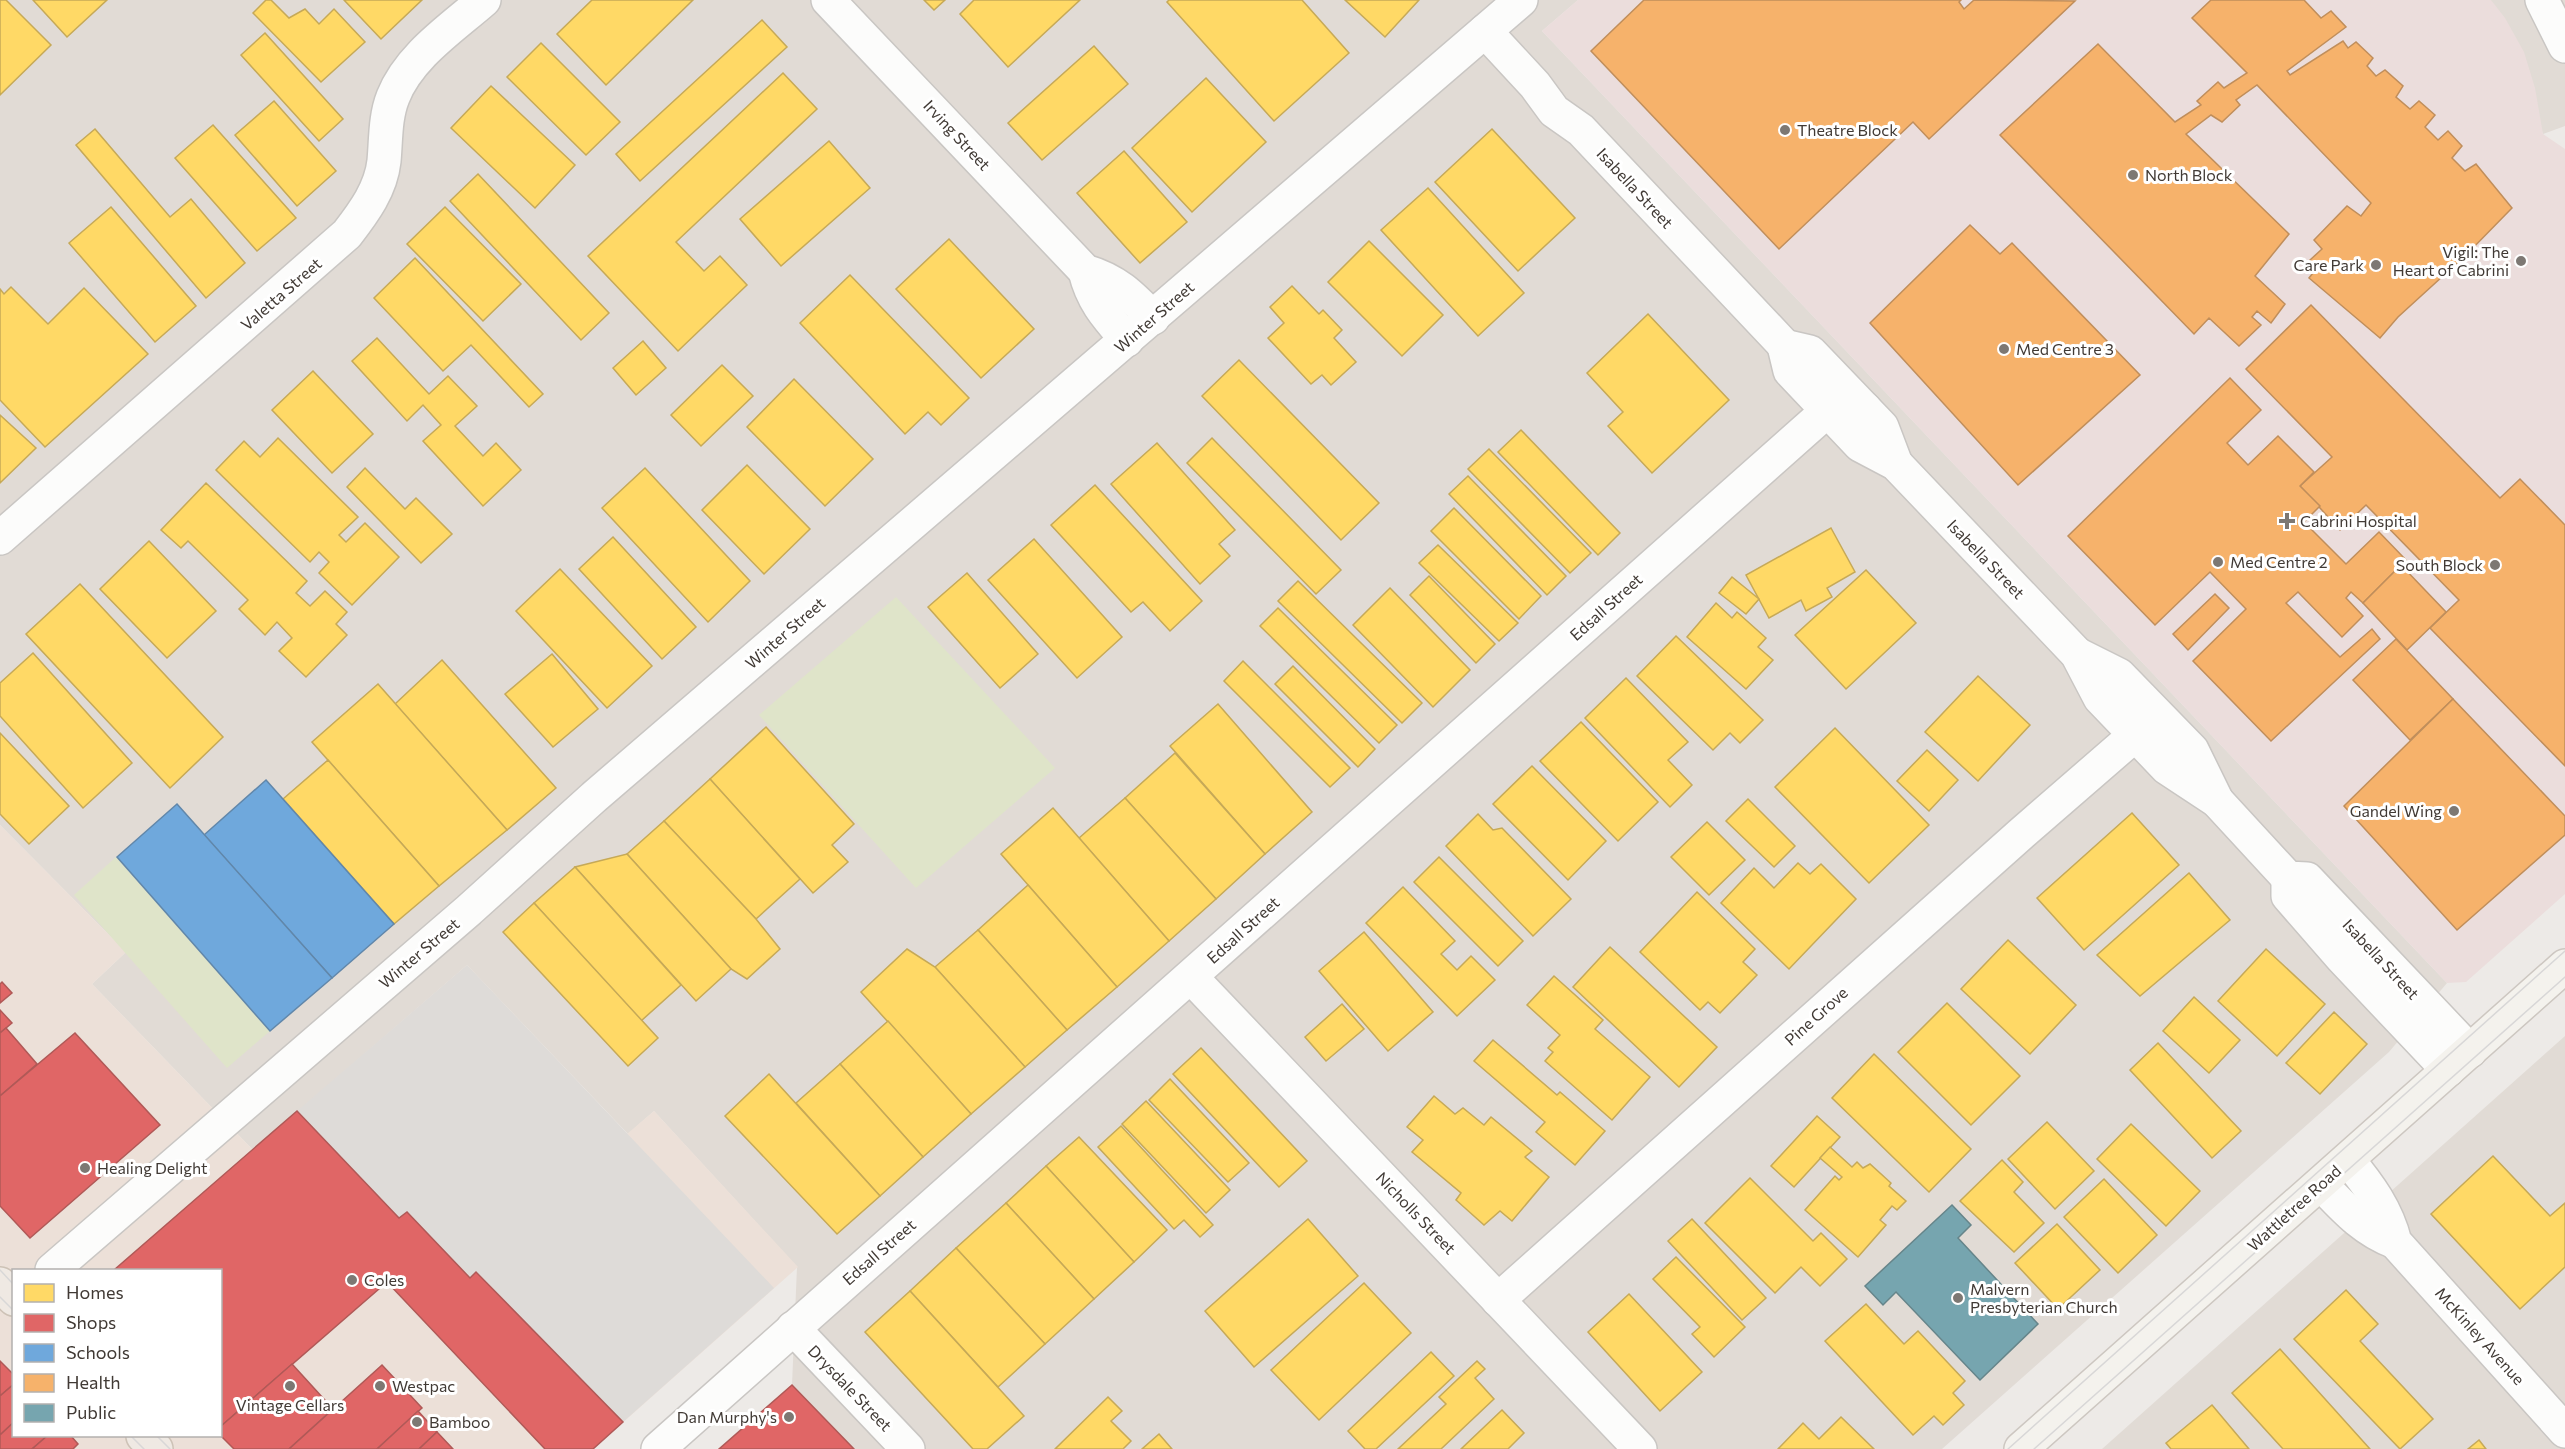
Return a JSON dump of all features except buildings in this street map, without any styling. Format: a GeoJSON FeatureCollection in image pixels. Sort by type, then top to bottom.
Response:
{"type":"FeatureCollection","features":[{"type":"Feature","properties":{"kind":"main road","name":"Wattletree Road"},"geometry":{"type":"LineString","coordinates":[[2021,1449],[2565,966]]}},
{"type":"Feature","properties":{"kind":"main road"},"geometry":{"type":"LineString","coordinates":[[0,1284],[12,1297]]}},
{"type":"Feature","properties":{"kind":"main road"},"geometry":{"type":"LineString","coordinates":[[144,1437],[156,1449]]}},
{"type":"Feature","properties":{"kind":"street","name":"Valetta Street"},"geometry":{"type":"LineString","coordinates":[[0,538],[347,234],[376,191],[384,161],[387,121],[398,86],[424,54],[484,0]]}},
{"type":"Feature","properties":{"kind":"street","name":"Irving Street"},"geometry":{"type":"LineString","coordinates":[[828,0],[1085,271],[1104,277],[1126,291],[1153,318]]}},
{"type":"Feature","properties":{"kind":"street","name":"Winter Street"},"geometry":{"type":"LineString","coordinates":[[53,1269],[469,910],[594,797],[1521,0]]}},
{"type":"Feature","properties":{"kind":"street"},"geometry":{"type":"LineString","coordinates":[[2541,0],[2565,46]]}},
{"type":"Feature","properties":{"kind":"street","name":"Isabella Street"},"geometry":{"type":"LineString","coordinates":[[1485,31],[1535,85],[1554,111],[1581,130],[1784,346],[1790,371],[1827,411],[1860,445],[1896,464],[2077,654],[2100,698],[2135,735],[2167,768],[2217,801],[2288,878],[2307,879],[2459,1061]]}},
{"type":"Feature","properties":{"kind":"street","name":"Irving Street"},"geometry":{"type":"LineString","coordinates":[[1085,271],[1089,291],[1103,312],[1127,340]]}},
{"type":"Feature","properties":{"kind":"street","name":"Isabella Street"},"geometry":{"type":"LineString","coordinates":[[1784,346],[1810,352],[1865,409],[1882,428],[1896,464]]}},
{"type":"Feature","properties":{"kind":"street"},"geometry":{"type":"LineString","coordinates":[[1827,411],[1836,405],[1865,409]]}},
{"type":"Feature","properties":{"kind":"street","name":"Edsall Street"},"geometry":{"type":"LineString","coordinates":[[658,1449],[1827,411]]}},
{"type":"Feature","properties":{"kind":"street","name":"Isabella Street"},"geometry":{"type":"LineString","coordinates":[[2077,654],[2119,675],[2192,750],[2217,801]]}},
{"type":"Feature","properties":{"kind":"street","name":"Pine Grove"},"geometry":{"type":"LineString","coordinates":[[1498,1300],[2022,832],[2135,735]]}},
{"type":"Feature","properties":{"kind":"street","name":"Nicholls Street"},"geometry":{"type":"LineString","coordinates":[[1191,976],[1640,1449]]}},
{"type":"Feature","properties":{"kind":"street","name":"McKinley Avenue"},"geometry":{"type":"LineString","coordinates":[[2348,1160],[2378,1199],[2390,1221],[2395,1242]]}},
{"type":"Feature","properties":{"kind":"street","name":"McKinley Avenue"},"geometry":{"type":"LineString","coordinates":[[2321,1184],[2355,1219],[2375,1234],[2395,1242],[2565,1431]]}},
{"type":"Feature","properties":{"kind":"street","name":"Drysdale Street"},"geometry":{"type":"LineString","coordinates":[[793,1328],[908,1449]]}},
{"type":"Feature","properties":{"kind":"shaded area"},"geometry":{"type":"Polygon","coordinates":[[[0,0],[1578,0],[1542,31],[2447,983],[2389,1052],[1942,1449],[853,1449],[792,1385],[797,1267],[654,1111],[628,1134],[467,965],[253,1150],[92,984],[126,952],[0,825],[0,0]]]}},
{"type":"Feature","properties":{"kind":"shaded area","name":"Cabrini Hospital"},"geometry":{"type":"Polygon","coordinates":[[[1578,0],[2491,0],[2505,18],[2524,52],[2535,88],[2543,134],[2565,149],[2565,894],[2466,982],[2447,983],[1542,31],[1578,0]]]}},
{"type":"Feature","properties":{"kind":"shaded area"},"geometry":{"type":"Polygon","coordinates":[[[2488,0],[2565,0],[2565,126],[2543,134],[2488,0]]]}},
{"type":"Feature","properties":{"kind":"shaded area"},"geometry":{"type":"Polygon","coordinates":[[[0,825],[126,952],[92,984],[253,1150],[467,965],[627,1134],[654,1111],[798,1267],[593,1449],[0,1449],[0,825]]]}},
{"type":"Feature","properties":{"kind":"shaded area"},"geometry":{"type":"Polygon","coordinates":[[[467,965],[774,1288],[623,1422],[476,1272],[470,1278],[407,1212],[399,1218],[297,1111],[467,965]]]}},
{"type":"Feature","properties":{"kind":"shaded area"},"geometry":{"type":"Polygon","coordinates":[[[2565,1036],[2565,1449],[2102,1449],[2408,1176],[2565,1036]]]}},
{"type":"Feature","properties":{"kind":"green space"},"geometry":{"type":"Polygon","coordinates":[[[896,597],[1055,768],[916,888],[759,715],[896,597]]]}},
{"type":"Feature","properties":{"kind":"green space"},"geometry":{"type":"Polygon","coordinates":[[[116,857],[270,1031],[227,1068],[74,895],[116,857]]]}},
{"type":"Feature","properties":{"kind":"tram line"},"geometry":{"type":"LineString","coordinates":[[2008,1449],[2565,951]]}},
{"type":"Feature","properties":{"kind":"tram line"},"geometry":{"type":"LineString","coordinates":[[2034,1449],[2565,977]]}},
{"type":"Feature","properties":{"kind":"tram line"},"geometry":{"type":"LineString","coordinates":[[0,1270],[12,1283]]}},
{"type":"Feature","properties":{"kind":"tram line"},"geometry":{"type":"LineString","coordinates":[[0,1297],[12,1309]]}},
{"type":"Feature","properties":{"kind":"tram line"},"geometry":{"type":"LineString","coordinates":[[132,1437],[144,1449]]}},
{"type":"Feature","properties":{"kind":"tram line"},"geometry":{"type":"LineString","coordinates":[[158,1437],[170,1449]]}},
{"type":"Feature","properties":{"kind":"place","name":"Theatre Block"},"geometry":{"type":"Point","coordinates":[1785,130]}},
{"type":"Feature","properties":{"kind":"place","name":"North Block"},"geometry":{"type":"Point","coordinates":[2133,175]}},
{"type":"Feature","properties":{"kind":"place","name":"Vigil: The Heart of Cabrini"},"geometry":{"type":"Point","coordinates":[2521,261]}},
{"type":"Feature","properties":{"kind":"place","name":"Care Park"},"geometry":{"type":"Point","coordinates":[2376,265]}},
{"type":"Feature","properties":{"kind":"place","name":"Med Centre 3"},"geometry":{"type":"Point","coordinates":[2004,349]}},
{"type":"Feature","properties":{"kind":"place","name":"Cabrini Hospital"},"geometry":{"type":"Point","coordinates":[2287,521]}},
{"type":"Feature","properties":{"kind":"place","name":"Med Centre 2"},"geometry":{"type":"Point","coordinates":[2218,562]}},
{"type":"Feature","properties":{"kind":"place","name":"South Block"},"geometry":{"type":"Point","coordinates":[2495,565]}},
{"type":"Feature","properties":{"kind":"place","name":"Gandel Wing"},"geometry":{"type":"Point","coordinates":[2454,811]}},
{"type":"Feature","properties":{"kind":"place","name":"Healing Delight"},"geometry":{"type":"Point","coordinates":[85,1168]}},
{"type":"Feature","properties":{"kind":"place","name":"Coles"},"geometry":{"type":"Point","coordinates":[352,1280]}},
{"type":"Feature","properties":{"kind":"place","name":"Malvern Presbyterian Church"},"geometry":{"type":"Point","coordinates":[1958,1298]}},
{"type":"Feature","properties":{"kind":"place","name":"Vintage Cellars"},"geometry":{"type":"Point","coordinates":[290,1386]}},
{"type":"Feature","properties":{"kind":"place","name":"Westpac"},"geometry":{"type":"Point","coordinates":[380,1386]}},
{"type":"Feature","properties":{"kind":"place","name":"Dan Murphy's"},"geometry":{"type":"Point","coordinates":[789,1417]}},
{"type":"Feature","properties":{"kind":"place","name":"Bamboo"},"geometry":{"type":"Point","coordinates":[417,1422]}}]}
